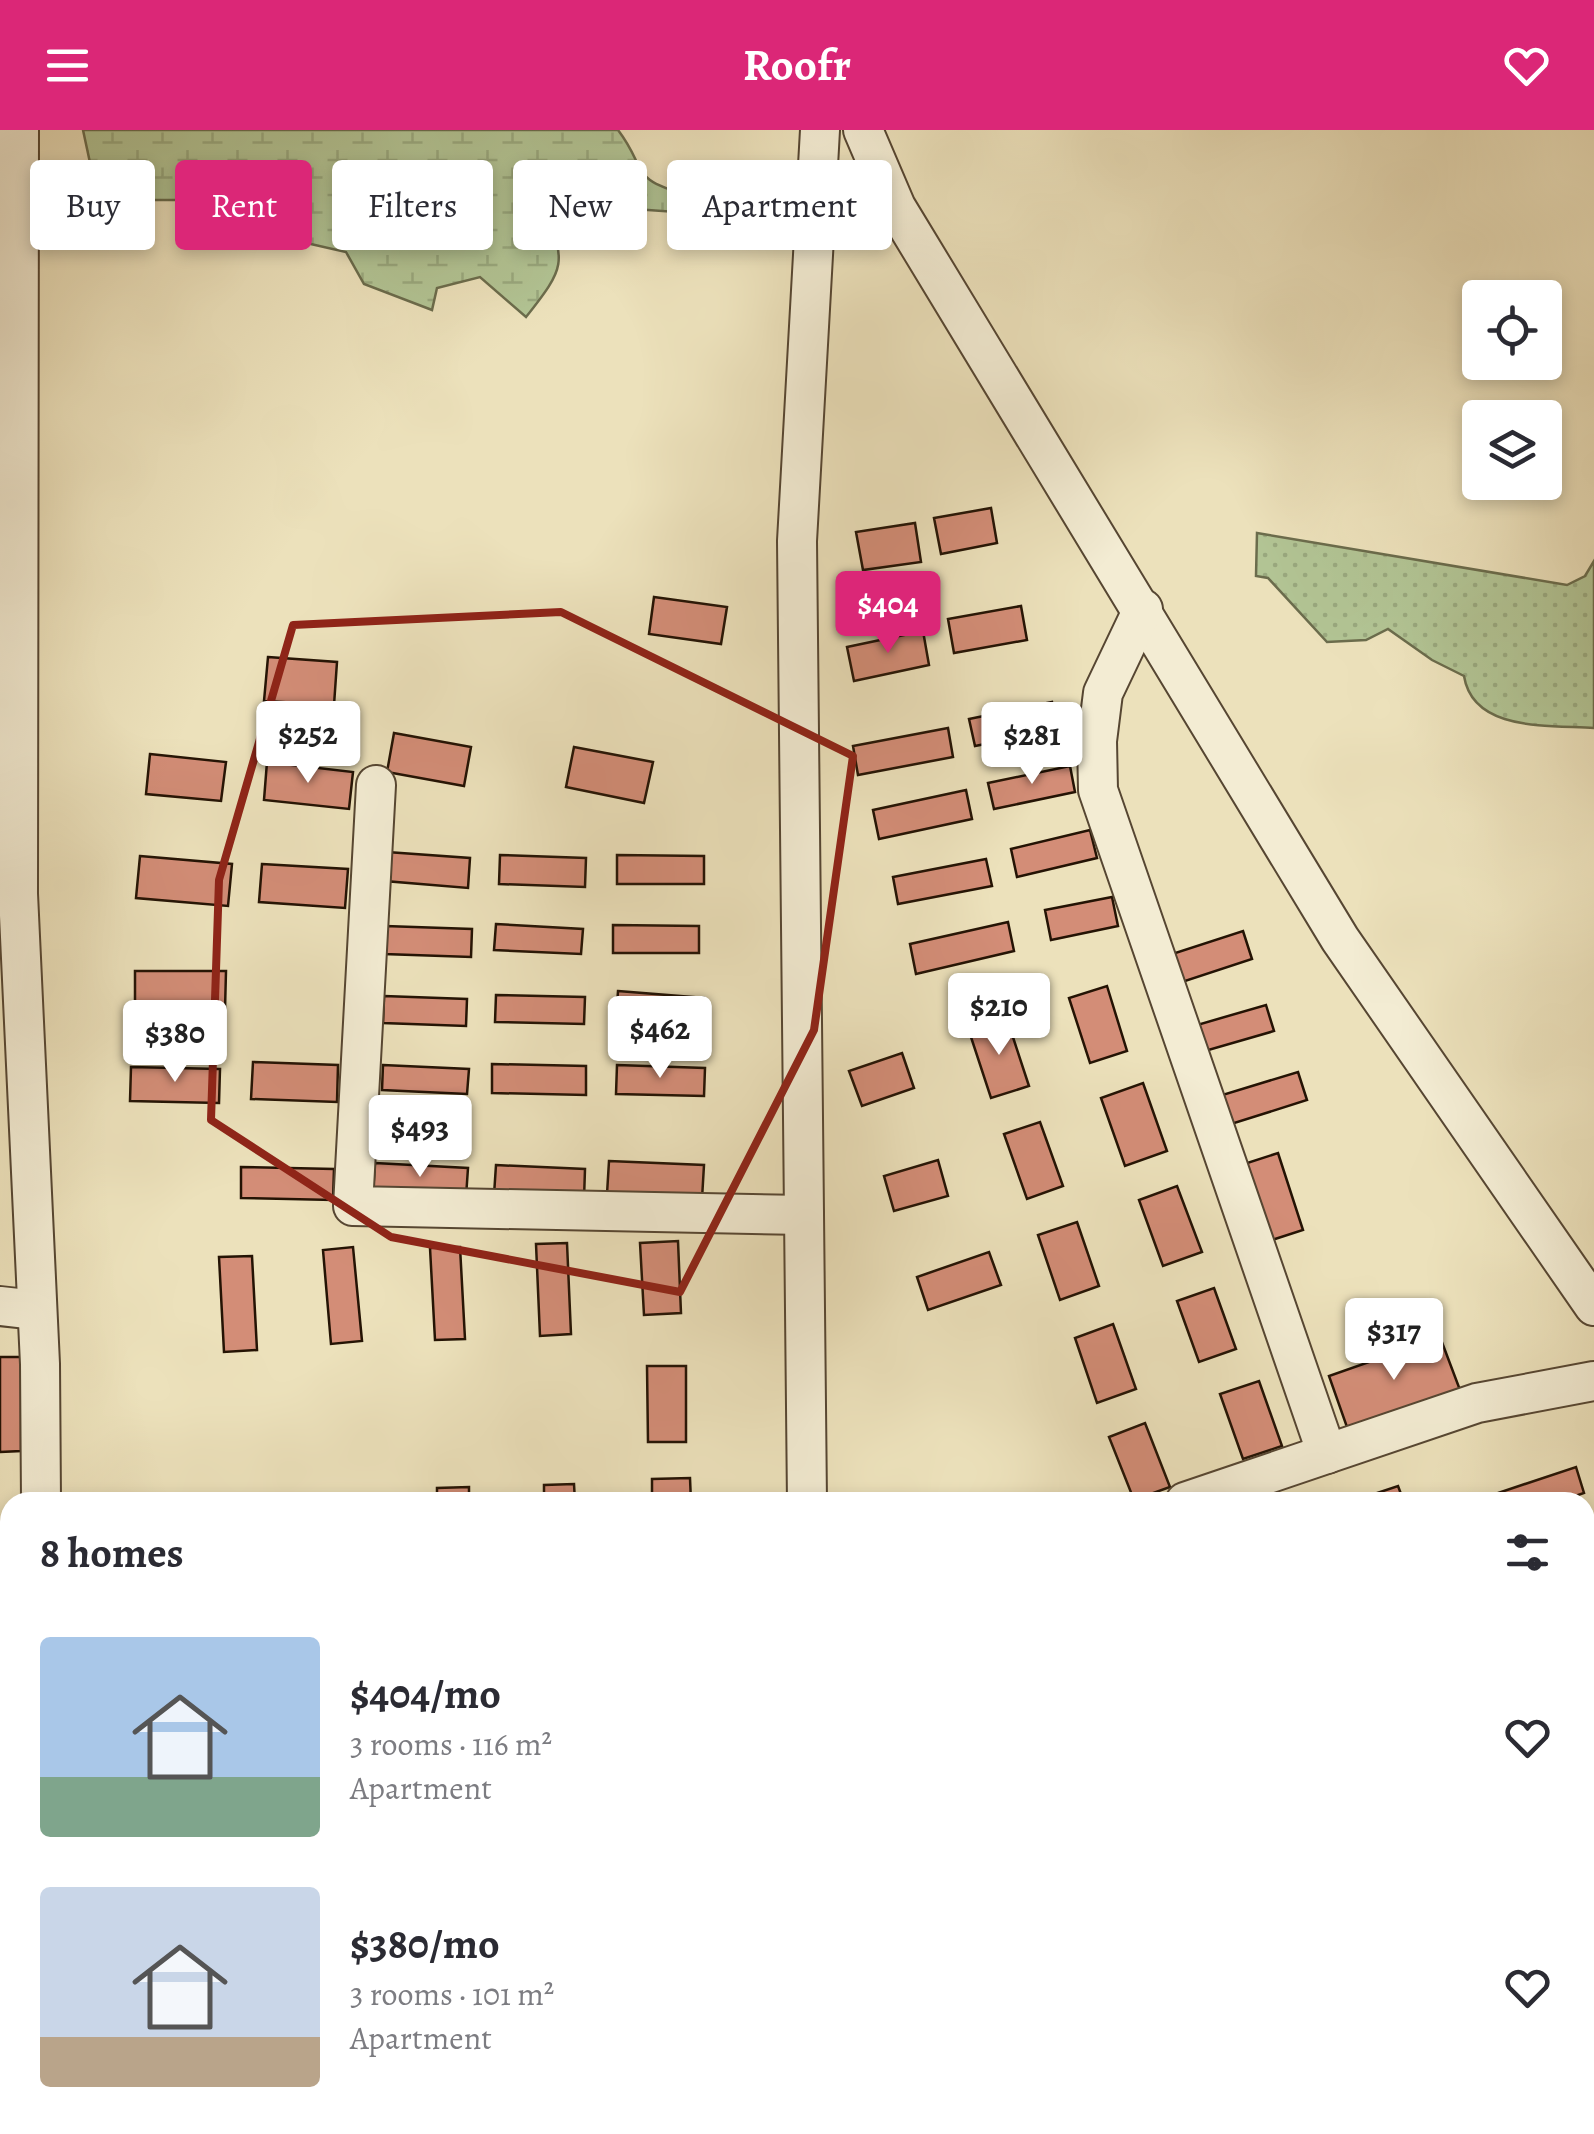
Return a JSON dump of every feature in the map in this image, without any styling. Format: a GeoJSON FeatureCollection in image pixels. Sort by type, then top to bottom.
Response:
{"type":"FeatureCollection","features":[{"type":"Feature","properties":{"kind":"street"},"geometry":{"type":"LineString","coordinates":[[18,130],[18,1308],[40,1492]]}},
{"type":"Feature","properties":{"kind":"street"},"geometry":{"type":"LineString","coordinates":[[807,1492],[797,541],[820,130]]}},
{"type":"Feature","properties":{"kind":"street"},"geometry":{"type":"LineString","coordinates":[[862,130],[896,207],[1340,939],[1594,1306]]}},
{"type":"Feature","properties":{"kind":"street"},"geometry":{"type":"LineString","coordinates":[[1143,609],[1103,693],[1097,741],[1098,790],[1327,1454]]}},
{"type":"Feature","properties":{"kind":"street"},"geometry":{"type":"LineString","coordinates":[[376,786],[353,1206],[804,1215]]}},
{"type":"Feature","properties":{"kind":"street"},"geometry":{"type":"LineString","coordinates":[[1214,1492],[1477,1403],[1594,1381]]}},
{"type":"Feature","properties":{"kind":"highlighted area"},"geometry":{"type":"Polygon","coordinates":[[[561,612],[853,756],[814,1030],[680,1292],[391,1237],[211,1120],[219,880],[293,625],[561,612]]]}},
{"type":"Feature","properties":{"kind":"green space"},"geometry":{"type":"Polygon","coordinates":[[[83,130],[618,130],[636,160],[513,160],[513,250],[558,251],[556,273],[526,317],[480,277],[437,288],[432,310],[364,284],[346,252],[337,250],[493,250],[493,160],[332,160],[332,249],[312,244],[312,160],[175,160],[175,200],[155,200],[155,160],[89,160],[83,130]]]}},
{"type":"Feature","properties":{"kind":"green space"},"geometry":{"type":"Polygon","coordinates":[[[647,177],[667,189],[667,211],[647,210],[647,177]]]}},
{"type":"Feature","properties":{"kind":"green space"},"geometry":{"type":"Polygon","coordinates":[[[1257,533],[1567,585],[1585,576],[1594,561],[1594,728],[1535,725],[1497,716],[1470,694],[1464,676],[1432,660],[1388,629],[1366,640],[1327,642],[1268,578],[1256,576],[1257,533]]]}},
{"type":"Feature","properties":{"kind":"building"},"geometry":{"type":"Polygon","coordinates":[[[991,508],[997,543],[941,554],[934,518],[991,508]]]}},
{"type":"Feature","properties":{"kind":"building"},"geometry":{"type":"Polygon","coordinates":[[[915,523],[921,562],[863,570],[856,532],[915,523]]]}},
{"type":"Feature","properties":{"kind":"building"},"geometry":{"type":"Polygon","coordinates":[[[654,597],[727,607],[721,644],[649,634],[654,597]]]}},
{"type":"Feature","properties":{"kind":"building"},"geometry":{"type":"Polygon","coordinates":[[[1021,606],[1027,640],[954,653],[948,619],[1021,606]]]}},
{"type":"Feature","properties":{"kind":"building"},"geometry":{"type":"Polygon","coordinates":[[[923,631],[929,665],[854,681],[847,647],[923,631]]]}},
{"type":"Feature","properties":{"kind":"building"},"geometry":{"type":"Polygon","coordinates":[[[268,657],[337,662],[334,705],[264,701],[268,657]]]}},
{"type":"Feature","properties":{"kind":"building"},"geometry":{"type":"Polygon","coordinates":[[[1052,702],[1057,730],[975,746],[969,719],[1052,702]]]}},
{"type":"Feature","properties":{"kind":"building"},"geometry":{"type":"Polygon","coordinates":[[[948,728],[953,757],[858,775],[853,746],[948,728]]]}},
{"type":"Feature","properties":{"kind":"building"},"geometry":{"type":"Polygon","coordinates":[[[394,733],[471,747],[464,786],[387,772],[394,733]]]}},
{"type":"Feature","properties":{"kind":"building"},"geometry":{"type":"Polygon","coordinates":[[[574,747],[653,762],[644,803],[566,787],[574,747]]]}},
{"type":"Feature","properties":{"kind":"building"},"geometry":{"type":"Polygon","coordinates":[[[150,754],[226,762],[221,801],[146,794],[150,754]]]}},
{"type":"Feature","properties":{"kind":"building"},"geometry":{"type":"Polygon","coordinates":[[[267,762],[353,772],[349,809],[264,800],[267,762]]]}},
{"type":"Feature","properties":{"kind":"building"},"geometry":{"type":"Polygon","coordinates":[[[1070,766],[1075,792],[994,809],[988,783],[1070,766]]]}},
{"type":"Feature","properties":{"kind":"building"},"geometry":{"type":"Polygon","coordinates":[[[966,790],[972,819],[879,839],[873,810],[966,790]]]}},
{"type":"Feature","properties":{"kind":"building"},"geometry":{"type":"Polygon","coordinates":[[[1090,830],[1097,858],[1017,877],[1011,849],[1090,830]]]}},
{"type":"Feature","properties":{"kind":"building"},"geometry":{"type":"Polygon","coordinates":[[[387,852],[470,858],[468,888],[385,881],[387,852]]]}},
{"type":"Feature","properties":{"kind":"building"},"geometry":{"type":"Polygon","coordinates":[[[500,855],[586,858],[585,887],[499,884],[500,855]]]}},
{"type":"Feature","properties":{"kind":"building"},"geometry":{"type":"Polygon","coordinates":[[[617,855],[704,856],[704,884],[617,884],[617,855]]]}},
{"type":"Feature","properties":{"kind":"building"},"geometry":{"type":"Polygon","coordinates":[[[140,856],[232,864],[228,906],[136,898],[140,856]]]}},
{"type":"Feature","properties":{"kind":"building"},"geometry":{"type":"Polygon","coordinates":[[[986,859],[992,886],[898,904],[893,877],[986,859]]]}},
{"type":"Feature","properties":{"kind":"building"},"geometry":{"type":"Polygon","coordinates":[[[262,864],[348,869],[345,908],[259,902],[262,864]]]}},
{"type":"Feature","properties":{"kind":"building"},"geometry":{"type":"Polygon","coordinates":[[[1112,897],[1118,926],[1051,940],[1045,910],[1112,897]]]}},
{"type":"Feature","properties":{"kind":"building"},"geometry":{"type":"Polygon","coordinates":[[[1008,922],[1014,951],[916,974],[910,944],[1008,922]]]}},
{"type":"Feature","properties":{"kind":"building"},"geometry":{"type":"Polygon","coordinates":[[[496,924],[583,929],[581,954],[494,950],[496,924]]]}},
{"type":"Feature","properties":{"kind":"building"},"geometry":{"type":"Polygon","coordinates":[[[613,925],[699,926],[699,953],[613,953],[613,925]]]}},
{"type":"Feature","properties":{"kind":"building"},"geometry":{"type":"Polygon","coordinates":[[[385,926],[472,929],[471,957],[384,954],[385,926]]]}},
{"type":"Feature","properties":{"kind":"building"},"geometry":{"type":"Polygon","coordinates":[[[1243,931],[1252,959],[1176,984],[1166,956],[1243,931]]]}},
{"type":"Feature","properties":{"kind":"building"},"geometry":{"type":"Polygon","coordinates":[[[135,971],[226,971],[225,1010],[135,1009],[135,971]]]}},
{"type":"Feature","properties":{"kind":"building"},"geometry":{"type":"Polygon","coordinates":[[[1107,986],[1127,1051],[1090,1063],[1069,998],[1107,986]]]}},
{"type":"Feature","properties":{"kind":"building"},"geometry":{"type":"Polygon","coordinates":[[[618,991],[704,998],[702,1026],[616,1020],[618,991]]]}},
{"type":"Feature","properties":{"kind":"building"},"geometry":{"type":"Polygon","coordinates":[[[496,995],[585,997],[584,1024],[495,1022],[496,995]]]}},
{"type":"Feature","properties":{"kind":"building"},"geometry":{"type":"Polygon","coordinates":[[[384,996],[467,999],[466,1026],[383,1023],[384,996]]]}},
{"type":"Feature","properties":{"kind":"building"},"geometry":{"type":"Polygon","coordinates":[[[1266,1005],[1274,1031],[1205,1051],[1197,1025],[1266,1005]]]}},
{"type":"Feature","properties":{"kind":"building"},"geometry":{"type":"Polygon","coordinates":[[[1007,1019],[1029,1086],[991,1098],[969,1031],[1007,1019]]]}},
{"type":"Feature","properties":{"kind":"building"},"geometry":{"type":"Polygon","coordinates":[[[902,1053],[914,1088],[862,1106],[849,1071],[902,1053]]]}},
{"type":"Feature","properties":{"kind":"building"},"geometry":{"type":"Polygon","coordinates":[[[253,1062],[338,1065],[337,1102],[251,1099],[253,1062]]]}},
{"type":"Feature","properties":{"kind":"building"},"geometry":{"type":"Polygon","coordinates":[[[492,1064],[586,1066],[586,1095],[492,1093],[492,1064]]]}},
{"type":"Feature","properties":{"kind":"building"},"geometry":{"type":"Polygon","coordinates":[[[383,1065],[469,1069],[467,1094],[382,1090],[383,1065]]]}},
{"type":"Feature","properties":{"kind":"building"},"geometry":{"type":"Polygon","coordinates":[[[617,1065],[705,1068],[704,1096],[616,1094],[617,1065]]]}},
{"type":"Feature","properties":{"kind":"building"},"geometry":{"type":"Polygon","coordinates":[[[131,1067],[220,1069],[219,1103],[130,1101],[131,1067]]]}},
{"type":"Feature","properties":{"kind":"building"},"geometry":{"type":"Polygon","coordinates":[[[1298,1072],[1307,1100],[1228,1125],[1219,1096],[1298,1072]]]}},
{"type":"Feature","properties":{"kind":"building"},"geometry":{"type":"Polygon","coordinates":[[[1143,1083],[1167,1151],[1125,1166],[1101,1098],[1143,1083]]]}},
{"type":"Feature","properties":{"kind":"building"},"geometry":{"type":"Polygon","coordinates":[[[1040,1122],[1063,1186],[1027,1199],[1004,1134],[1040,1122]]]}},
{"type":"Feature","properties":{"kind":"building"},"geometry":{"type":"Polygon","coordinates":[[[1278,1153],[1303,1230],[1269,1241],[1244,1164],[1278,1153]]]}},
{"type":"Feature","properties":{"kind":"building"},"geometry":{"type":"Polygon","coordinates":[[[938,1160],[948,1196],[894,1211],[884,1176],[938,1160]]]}},
{"type":"Feature","properties":{"kind":"building"},"geometry":{"type":"Polygon","coordinates":[[[609,1161],[704,1165],[702,1199],[607,1194],[609,1161]]]}},
{"type":"Feature","properties":{"kind":"building"},"geometry":{"type":"Polygon","coordinates":[[[375,1163],[468,1168],[466,1197],[373,1193],[375,1163]]]}},
{"type":"Feature","properties":{"kind":"building"},"geometry":{"type":"Polygon","coordinates":[[[496,1165],[585,1169],[584,1199],[494,1195],[496,1165]]]}},
{"type":"Feature","properties":{"kind":"building"},"geometry":{"type":"Polygon","coordinates":[[[241,1167],[334,1169],[333,1200],[241,1198],[241,1167]]]}},
{"type":"Feature","properties":{"kind":"building"},"geometry":{"type":"Polygon","coordinates":[[[1177,1186],[1202,1252],[1163,1266],[1139,1200],[1177,1186]]]}},
{"type":"Feature","properties":{"kind":"building"},"geometry":{"type":"Polygon","coordinates":[[[1077,1222],[1099,1286],[1060,1300],[1038,1235],[1077,1222]]]}},
{"type":"Feature","properties":{"kind":"building"},"geometry":{"type":"Polygon","coordinates":[[[678,1241],[681,1313],[644,1315],[640,1243],[678,1241]]]}},
{"type":"Feature","properties":{"kind":"building"},"geometry":{"type":"Polygon","coordinates":[[[567,1243],[571,1334],[540,1336],[536,1244],[567,1243]]]}},
{"type":"Feature","properties":{"kind":"building"},"geometry":{"type":"Polygon","coordinates":[[[353,1247],[362,1341],[331,1344],[323,1250],[353,1247]]]}},
{"type":"Feature","properties":{"kind":"building"},"geometry":{"type":"Polygon","coordinates":[[[460,1247],[465,1339],[435,1340],[430,1248],[460,1247]]]}},
{"type":"Feature","properties":{"kind":"building"},"geometry":{"type":"Polygon","coordinates":[[[989,1252],[1001,1285],[928,1310],[917,1277],[989,1252]]]}},
{"type":"Feature","properties":{"kind":"building"},"geometry":{"type":"Polygon","coordinates":[[[252,1256],[257,1350],[224,1352],[219,1257],[252,1256]]]}},
{"type":"Feature","properties":{"kind":"building"},"geometry":{"type":"Polygon","coordinates":[[[1214,1288],[1236,1349],[1199,1362],[1177,1301],[1214,1288]]]}},
{"type":"Feature","properties":{"kind":"building"},"geometry":{"type":"Polygon","coordinates":[[[1113,1324],[1136,1389],[1097,1403],[1075,1338],[1113,1324]]]}},
{"type":"Feature","properties":{"kind":"building"},"geometry":{"type":"Polygon","coordinates":[[[1440,1337],[1460,1390],[1348,1430],[1329,1376],[1440,1337]]]}},
{"type":"Feature","properties":{"kind":"building"},"geometry":{"type":"Polygon","coordinates":[[[0,1357],[21,1357],[21,1451],[0,1452],[0,1357]]]}},
{"type":"Feature","properties":{"kind":"building"},"geometry":{"type":"Polygon","coordinates":[[[647,1366],[686,1366],[686,1442],[648,1442],[647,1366]]]}},
{"type":"Feature","properties":{"kind":"building"},"geometry":{"type":"Polygon","coordinates":[[[1259,1381],[1282,1446],[1243,1459],[1220,1394],[1259,1381]]]}},
{"type":"Feature","properties":{"kind":"building"},"geometry":{"type":"Polygon","coordinates":[[[1145,1423],[1170,1487],[1156,1492],[1131,1492],[1109,1437],[1145,1423]]]}},
{"type":"Feature","properties":{"kind":"building"},"geometry":{"type":"Polygon","coordinates":[[[1576,1467],[1584,1492],[1501,1492],[1576,1467]]]}},
{"type":"Feature","properties":{"kind":"building"},"geometry":{"type":"Polygon","coordinates":[[[690,1478],[691,1492],[652,1492],[652,1479],[690,1478]]]}},
{"type":"Feature","properties":{"kind":"building"},"geometry":{"type":"Polygon","coordinates":[[[574,1484],[574,1492],[544,1492],[544,1485],[574,1484]]]}},
{"type":"Feature","properties":{"kind":"building"},"geometry":{"type":"Polygon","coordinates":[[[469,1487],[469,1492],[437,1492],[437,1488],[469,1487]]]}}]}
